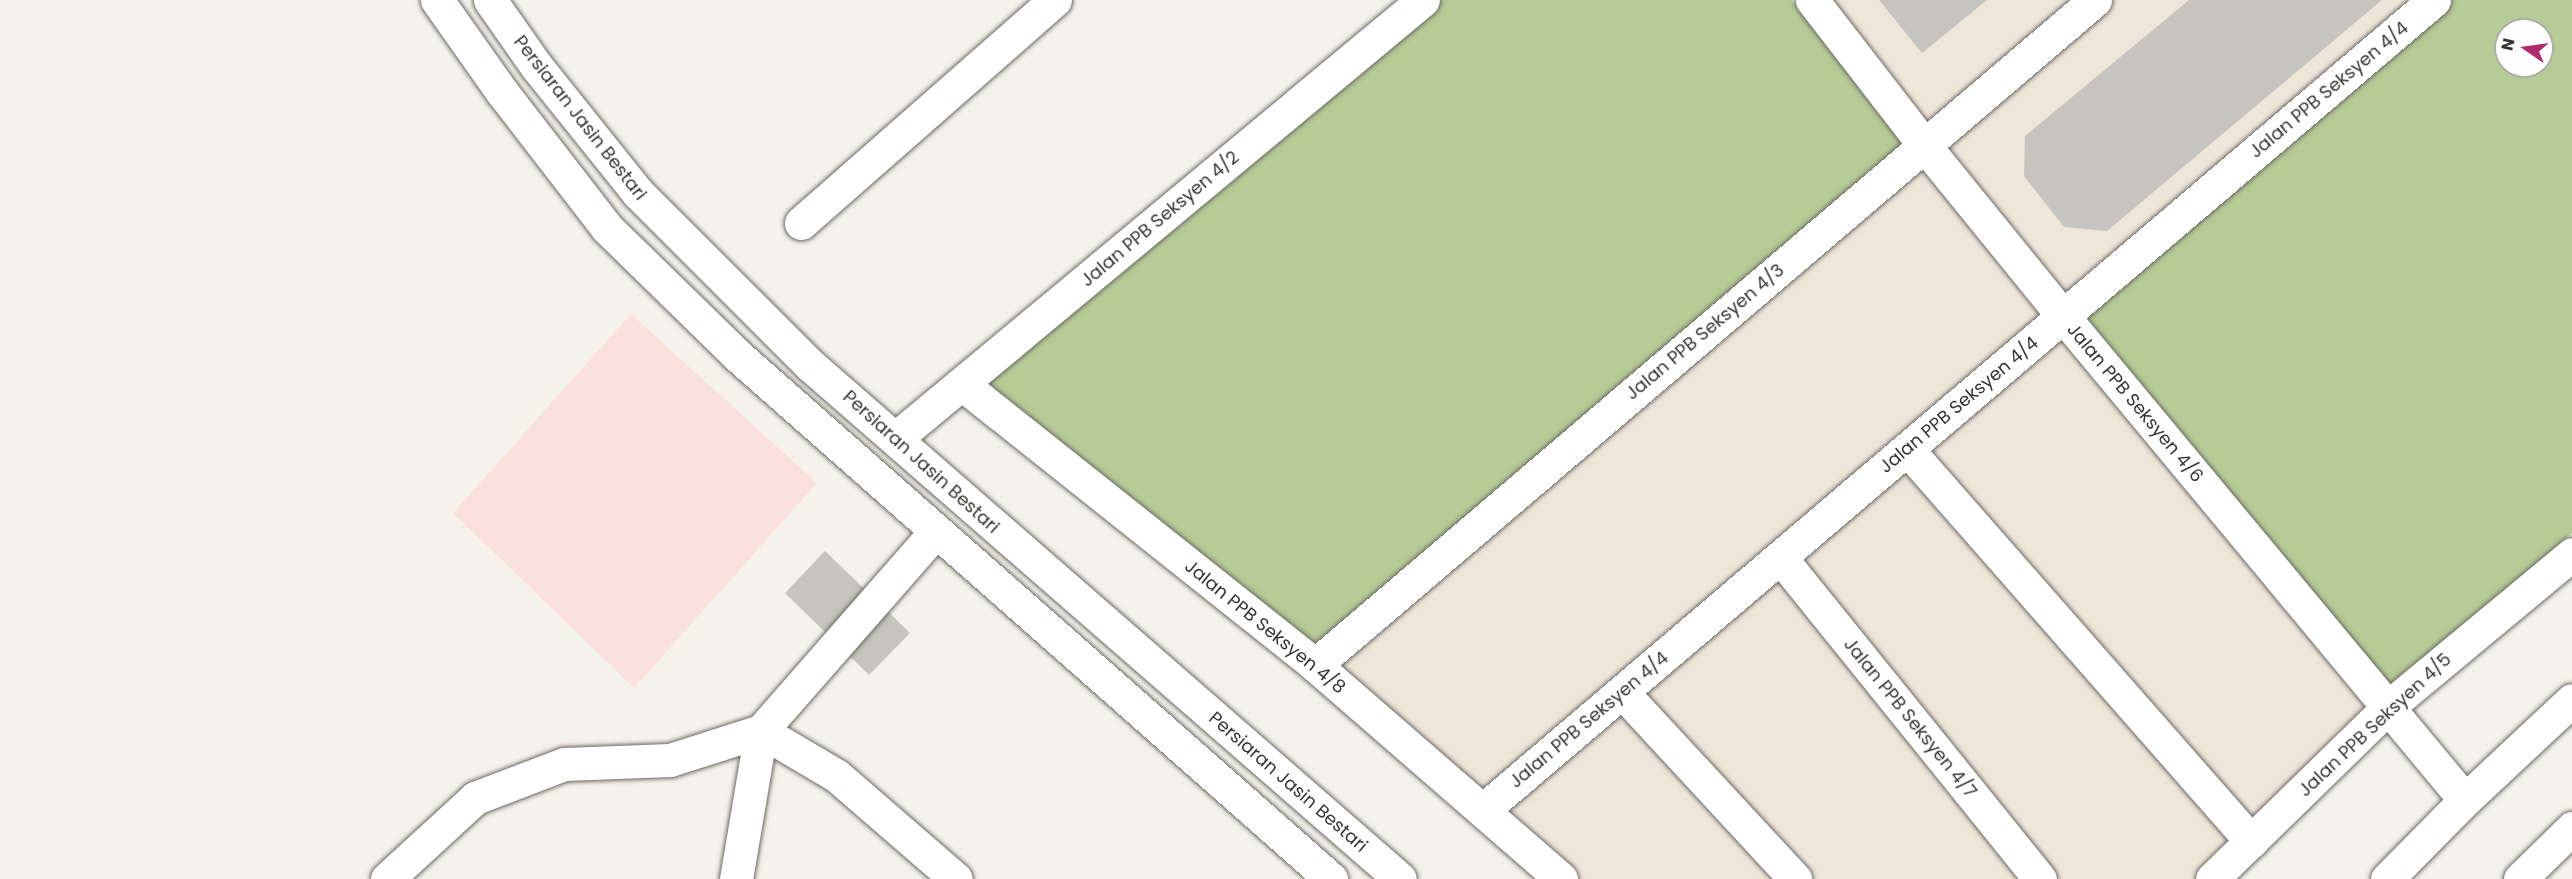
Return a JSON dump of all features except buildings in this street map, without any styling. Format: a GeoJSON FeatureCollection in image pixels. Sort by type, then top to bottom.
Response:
{"type":"FeatureCollection","features":[{"type":"Feature","properties":{"kind":"street"},"geometry":{"type":"LineString","coordinates":[[437,0],[502,92],[607,228],[738,356],[1331,879]]}},
{"type":"Feature","properties":{"kind":"street","name":"Persiaran Jasin Bestari"},"geometry":{"type":"LineString","coordinates":[[490,0],[537,67],[638,193],[810,365],[1400,879]]}},
{"type":"Feature","properties":{"kind":"street"},"geometry":{"type":"LineString","coordinates":[[801,223],[1056,0]]}},
{"type":"Feature","properties":{"kind":"street","name":"Jalan PPB Seksyen 4/2"},"geometry":{"type":"LineString","coordinates":[[896,438],[1423,0]]}},
{"type":"Feature","properties":{"kind":"street","name":"Jalan PPB Seksyen 4/6"},"geometry":{"type":"LineString","coordinates":[[1812,0],[1924,145],[2063,316],[2465,800]]}},
{"type":"Feature","properties":{"kind":"street","name":"Jalan PPB Seksyen 4/3"},"geometry":{"type":"LineString","coordinates":[[1315,665],[2095,0]]}},
{"type":"Feature","properties":{"kind":"street","name":"Jalan PPB Seksyen 4/4"},"geometry":{"type":"LineString","coordinates":[[1483,810],[2434,0]]}},
{"type":"Feature","properties":{"kind":"street","name":"Jalan PPB Seksyen 4/8"},"geometry":{"type":"LineString","coordinates":[[962,384],[1315,665],[1561,879]]}},
{"type":"Feature","properties":{"kind":"street"},"geometry":{"type":"LineString","coordinates":[[1907,449],[2251,841]]}},
{"type":"Feature","properties":{"kind":"street"},"geometry":{"type":"LineString","coordinates":[[736,879],[762,731],[935,532]]}},
{"type":"Feature","properties":{"kind":"street","name":"Jalan PPB Seksyen 4/5"},"geometry":{"type":"LineString","coordinates":[[2212,879],[2388,708],[2572,554]]}},
{"type":"Feature","properties":{"kind":"street","name":"Jalan PPB Seksyen 4/7"},"geometry":{"type":"LineString","coordinates":[[1780,557],[2040,879]]}},
{"type":"Feature","properties":{"kind":"street"},"geometry":{"type":"LineString","coordinates":[[1622,692],[1795,879]]}},
{"type":"Feature","properties":{"kind":"street"},"geometry":{"type":"LineString","coordinates":[[2387,879],[2465,800],[2572,700]]}},
{"type":"Feature","properties":{"kind":"street"},"geometry":{"type":"LineString","coordinates":[[387,879],[475,798],[564,764],[670,760],[762,731],[837,776],[956,879]]}},
{"type":"Feature","properties":{"kind":"street"},"geometry":{"type":"LineString","coordinates":[[2520,879],[2572,828]]}},
{"type":"Feature","properties":{"kind":"shaded area"},"geometry":{"type":"Polygon","coordinates":[[[1825,0],[2427,0],[2375,707],[2196,879],[1572,879],[1329,668],[1825,0]]]}},
{"type":"Feature","properties":{"kind":"shaded area"},"geometry":{"type":"Polygon","coordinates":[[[631,314],[817,483],[634,688],[453,513],[631,314]]]}},
{"type":"Feature","properties":{"kind":"green space"},"geometry":{"type":"Polygon","coordinates":[[[1434,0],[1792,0],[1904,144],[1315,651],[974,385],[1434,0]]]}},
{"type":"Feature","properties":{"kind":"green space"},"geometry":{"type":"Polygon","coordinates":[[[2450,0],[2572,0],[2572,533],[2389,696],[2079,316],[2450,0]]]}}]}
